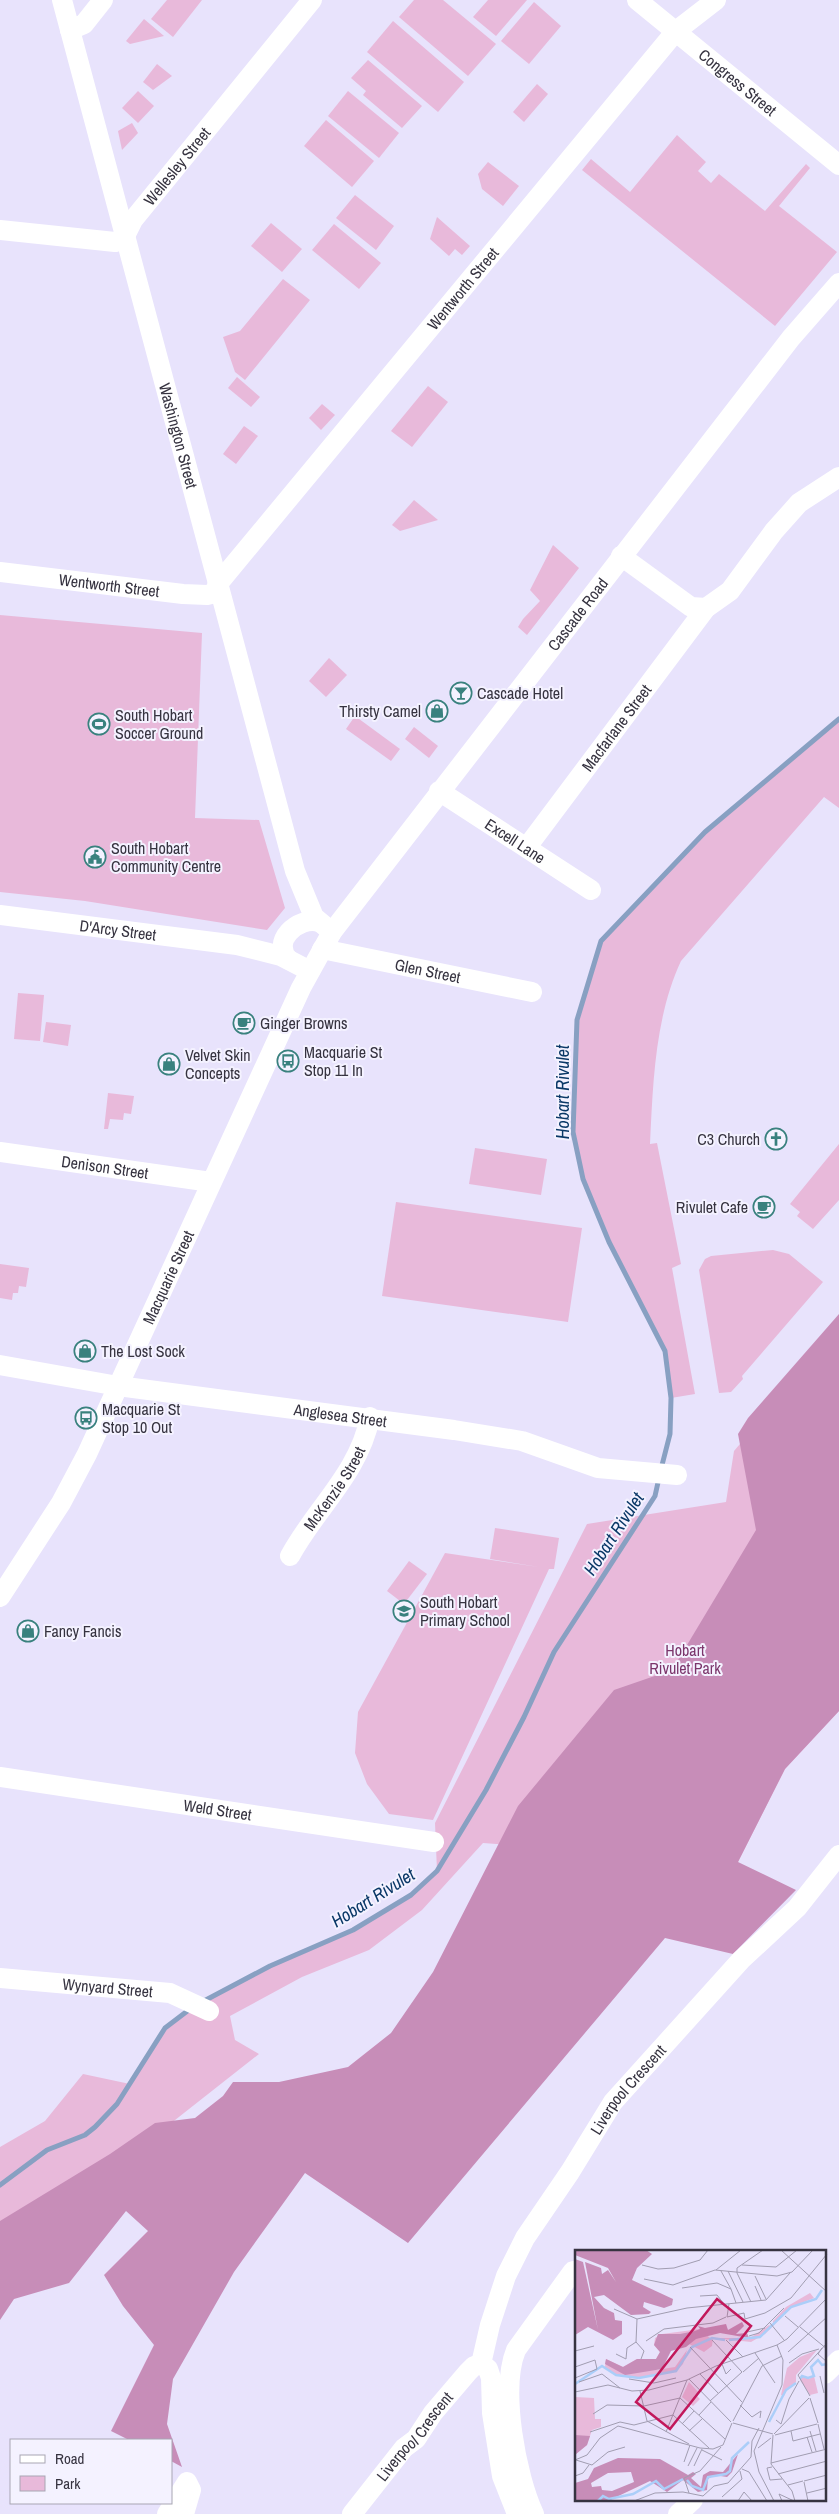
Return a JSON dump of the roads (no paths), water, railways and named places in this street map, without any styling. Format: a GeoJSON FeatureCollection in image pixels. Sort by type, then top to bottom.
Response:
{"type":"FeatureCollection","features":[{"type":"Feature","properties":{"kind":"street","name":"Washington Street"},"geometry":{"type":"LineString","coordinates":[[62,0],[124,238],[295,871],[313,914],[324,934]]}},
{"type":"Feature","properties":{"kind":"street"},"geometry":{"type":"LineString","coordinates":[[70,30],[84,24],[103,0]]}},
{"type":"Feature","properties":{"kind":"street","name":"Wellesley Street"},"geometry":{"type":"LineString","coordinates":[[124,238],[133,220],[312,0]]}},
{"type":"Feature","properties":{"kind":"street","name":"Congress Street"},"geometry":{"type":"LineString","coordinates":[[638,0],[839,165]]}},
{"type":"Feature","properties":{"kind":"street","name":"Wentworth Street"},"geometry":{"type":"LineString","coordinates":[[0,572],[183,594],[207,595],[218,589],[676,31],[716,0]]}},
{"type":"Feature","properties":{"kind":"street"},"geometry":{"type":"LineString","coordinates":[[0,230],[115,242],[124,238]]}},
{"type":"Feature","properties":{"kind":"street","name":"Cascade Road"},"geometry":{"type":"LineString","coordinates":[[324,934],[439,791],[791,338],[839,284]]}},
{"type":"Feature","properties":{"kind":"street","name":"Macfarlane Street"},"geometry":{"type":"LineString","coordinates":[[527,847],[706,608],[730,591],[774,531],[799,503],[839,477]]}},
{"type":"Feature","properties":{"kind":"street"},"geometry":{"type":"LineString","coordinates":[[621,556],[691,607],[706,608]]}},
{"type":"Feature","properties":{"kind":"street","name":"Excell Lane"},"geometry":{"type":"LineString","coordinates":[[439,791],[591,890]]}},
{"type":"Feature","properties":{"kind":"street","name":"Washington Street"},"geometry":{"type":"LineString","coordinates":[[290,930],[296,918],[295,871]]}},
{"type":"Feature","properties":{"kind":"street","name":"D'Arcy Street"},"geometry":{"type":"LineString","coordinates":[[0,915],[237,946],[289,960],[310,970]]}},
{"type":"Feature","properties":{"kind":"street"},"geometry":{"type":"LineString","coordinates":[[289,960],[285,955],[283,945],[290,930],[302,922],[324,934]]}},
{"type":"Feature","properties":{"kind":"street","name":"D'Arcy Street"},"geometry":{"type":"LineString","coordinates":[[237,946],[267,941],[290,930]]}},
{"type":"Feature","properties":{"kind":"street","name":"Macquarie Street"},"geometry":{"type":"LineString","coordinates":[[0,1598],[61,1503],[87,1454],[310,970],[324,934]]}},
{"type":"Feature","properties":{"kind":"street","name":"Glen Street"},"geometry":{"type":"LineString","coordinates":[[324,934],[532,992]]}},
{"type":"Feature","properties":{"kind":"street","name":"Denison Street"},"geometry":{"type":"LineString","coordinates":[[0,1152],[211,1182]]}},
{"type":"Feature","properties":{"kind":"street","name":"Anglesea Street"},"geometry":{"type":"LineString","coordinates":[[0,1365],[118,1386],[370,1417],[522,1441],[598,1468],[677,1475]]}},
{"type":"Feature","properties":{"kind":"street","name":"McKenzie Street"},"geometry":{"type":"LineString","coordinates":[[290,1556],[352,1467],[366,1438],[370,1417]]}},
{"type":"Feature","properties":{"kind":"street","name":"Weld Street"},"geometry":{"type":"LineString","coordinates":[[0,1777],[434,1842]]}},
{"type":"Feature","properties":{"kind":"street","name":"Liverpool Crescent"},"geometry":{"type":"LineString","coordinates":[[352,2514],[404,2448],[416,2439],[433,2413],[468,2372],[474,2366],[481,2364],[496,2304],[518,2253],[614,2102],[741,1960],[797,1908],[839,1855]]}},
{"type":"Feature","properties":{"kind":"street","name":"Wynyard Street"},"geometry":{"type":"LineString","coordinates":[[0,1978],[170,1993],[209,2011]]}},
{"type":"Feature","properties":{"kind":"street"},"geometry":{"type":"LineString","coordinates":[[534,2514],[527,2498],[514,2442],[509,2382],[510,2364],[516,2350],[573,2271]]}},
{"type":"Feature","properties":{"kind":"street"},"geometry":{"type":"LineString","coordinates":[[826,2373],[839,2360]]}},
{"type":"Feature","properties":{"kind":"street"},"geometry":{"type":"LineString","coordinates":[[481,2364],[488,2370],[491,2378],[492,2413],[502,2476],[517,2514]]}},
{"type":"Feature","properties":{"kind":"street"},"geometry":{"type":"LineString","coordinates":[[167,2514],[187,2482],[191,2490],[184,2514]]}},
{"type":"Feature","properties":{"kind":"street"},"geometry":{"type":"LineString","coordinates":[[678,2514],[691,2502]]}},
{"type":"Feature","properties":{"kind":"waterway","name":"Hobart Rivulet"},"geometry":{"type":"LineString","coordinates":[[661,1469],[670,1434],[671,1398],[665,1351],[609,1242],[583,1179],[573,1132],[577,1020],[601,941],[705,832],[839,719]]}},
{"type":"Feature","properties":{"kind":"waterway","name":"Hobart Rivulet"},"geometry":{"type":"LineString","coordinates":[[202,2002],[270,1966],[353,1930],[411,1895],[437,1871],[486,1790],[524,1717],[554,1652],[655,1496],[659,1478]]}},
{"type":"Feature","properties":{"kind":"waterway","name":"Hobart Rivulet"},"geometry":{"type":"LineString","coordinates":[[0,2185],[47,2150],[85,2135],[95,2127],[117,2104],[165,2028],[190,2009]]}},
{"type":"Feature","properties":{"kind":"place","name":"Cascade Hotel"},"geometry":{"type":"Point","coordinates":[461,693]}},
{"type":"Feature","properties":{"kind":"place","name":"Thirsty Camel"},"geometry":{"type":"Point","coordinates":[437,711]}},
{"type":"Feature","properties":{"kind":"place","name":"South Hobart Soccer Ground"},"geometry":{"type":"Point","coordinates":[99,724]}},
{"type":"Feature","properties":{"kind":"place","name":"South Hobart Community Centre"},"geometry":{"type":"Point","coordinates":[95,857]}},
{"type":"Feature","properties":{"kind":"place","name":"Ginger Browns"},"geometry":{"type":"Point","coordinates":[244,1023]}},
{"type":"Feature","properties":{"kind":"place","name":"Macquarie St Stop 11 In"},"geometry":{"type":"Point","coordinates":[288,1061]}},
{"type":"Feature","properties":{"kind":"place","name":"Velvet Skin Concepts"},"geometry":{"type":"Point","coordinates":[169,1064]}},
{"type":"Feature","properties":{"kind":"place","name":"C3 Church"},"geometry":{"type":"Point","coordinates":[776,1139]}},
{"type":"Feature","properties":{"kind":"place","name":"Rivulet Cafe"},"geometry":{"type":"Point","coordinates":[764,1207]}},
{"type":"Feature","properties":{"kind":"place","name":"The Lost Sock"},"geometry":{"type":"Point","coordinates":[85,1351]}},
{"type":"Feature","properties":{"kind":"place","name":"Macquarie St Stop 10 Out"},"geometry":{"type":"Point","coordinates":[86,1418]}},
{"type":"Feature","properties":{"kind":"place","name":"South Hobart Primary School"},"geometry":{"type":"Point","coordinates":[404,1611]}},
{"type":"Feature","properties":{"kind":"place","name":"Fancy Fancis"},"geometry":{"type":"Point","coordinates":[28,1631]}},
{"type":"Feature","properties":{"kind":"park label","name":"Hobart Rivulet Park"},"geometry":{"type":"Point","coordinates":[685,1659]}}]}
